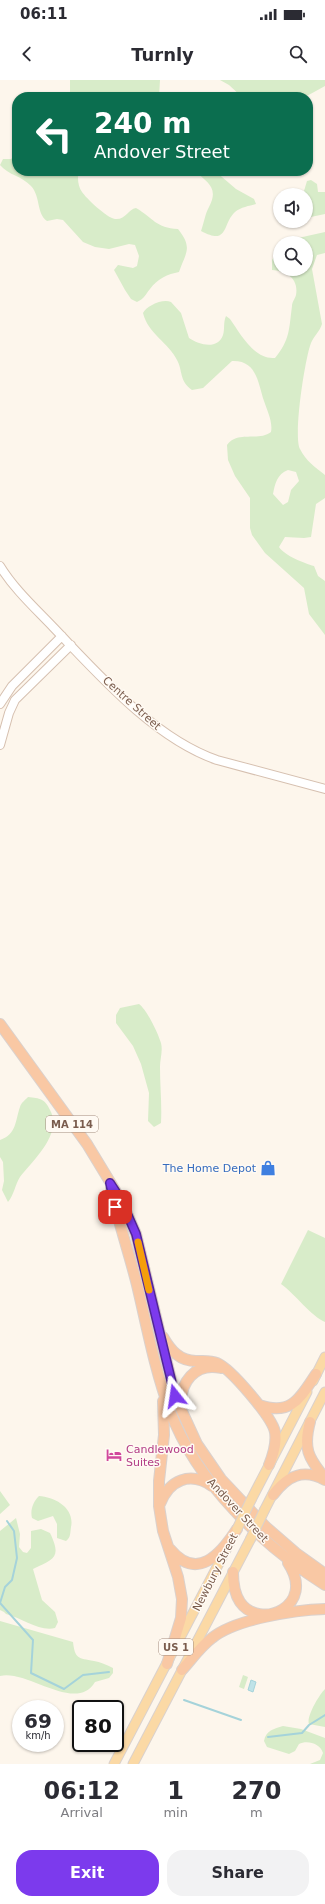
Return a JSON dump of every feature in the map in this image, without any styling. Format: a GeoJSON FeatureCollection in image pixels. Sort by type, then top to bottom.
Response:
{"type":"FeatureCollection","features":[{"type":"Feature","properties":{"kind":"highway","name":"Andover Street"},"geometry":{"type":"LineString","coordinates":[[0,1024],[87,1144],[121,1200],[136,1234],[175,1396],[184,1420],[197,1444],[213,1469],[239,1499],[284,1544],[325,1574]]}},
{"type":"Feature","properties":{"kind":"highway","name":"Andover Street"},"geometry":{"type":"LineString","coordinates":[[110,1183],[161,1382],[181,1436],[206,1476],[218,1491],[277,1551],[325,1585]]}},
{"type":"Feature","properties":{"kind":"highway"},"geometry":{"type":"LineString","coordinates":[[157,1325],[169,1346],[178,1356],[189,1360],[216,1362],[226,1369],[259,1405],[272,1424],[276,1435],[274,1450],[269,1465]]}},
{"type":"Feature","properties":{"kind":"highway"},"geometry":{"type":"LineString","coordinates":[[184,1420],[181,1396],[182,1388],[189,1376],[203,1369],[218,1367],[226,1369]]}},
{"type":"Feature","properties":{"kind":"highway"},"geometry":{"type":"LineString","coordinates":[[259,1405],[275,1409],[288,1407],[302,1395],[316,1374]]}},
{"type":"Feature","properties":{"kind":"highway"},"geometry":{"type":"LineString","coordinates":[[161,1382],[164,1435],[159,1481],[159,1506],[167,1545],[178,1577],[182,1603],[181,1618],[167,1664]]}},
{"type":"Feature","properties":{"kind":"highway"},"geometry":{"type":"LineString","coordinates":[[310,1422],[306,1441],[308,1456],[325,1479]]}},
{"type":"Feature","properties":{"kind":"highway"},"geometry":{"type":"LineString","coordinates":[[273,1495],[283,1482],[296,1475],[310,1474],[325,1479]]}},
{"type":"Feature","properties":{"kind":"highway"},"geometry":{"type":"LineString","coordinates":[[159,1506],[167,1490],[178,1481],[194,1478],[202,1480],[218,1491]]}},
{"type":"Feature","properties":{"kind":"highway"},"geometry":{"type":"LineString","coordinates":[[167,1545],[178,1557],[185,1561],[200,1564],[208,1562],[221,1552],[237,1529]]}},
{"type":"Feature","properties":{"kind":"highway"},"geometry":{"type":"LineString","coordinates":[[233,1572],[236,1594],[240,1602],[247,1609],[262,1614],[282,1610],[289,1605],[294,1598],[297,1582],[292,1569],[277,1551]]}},
{"type":"Feature","properties":{"kind":"highway"},"geometry":{"type":"LineString","coordinates":[[182,1670],[209,1640],[230,1627],[251,1620],[325,1609]]}},
{"type":"Feature","properties":{"kind":"main road","name":"Centre Street"},"geometry":{"type":"LineString","coordinates":[[0,566],[18,589],[62,636],[142,714],[169,735],[194,751],[217,760],[325,788]]}},
{"type":"Feature","properties":{"kind":"main road"},"geometry":{"type":"LineString","coordinates":[[0,704],[12,686],[62,636]]}},
{"type":"Feature","properties":{"kind":"main road"},"geometry":{"type":"LineString","coordinates":[[0,745],[9,713],[15,700],[71,645]]}},
{"type":"Feature","properties":{"kind":"main road","name":"Newbury Street"},"geometry":{"type":"LineString","coordinates":[[114,1764],[325,1357]]}},
{"type":"Feature","properties":{"kind":"main road","name":"Newbury Street"},"geometry":{"type":"LineString","coordinates":[[132,1764],[250,1540],[325,1392]]}},
{"type":"Feature","properties":{"kind":"green space"},"geometry":{"type":"Polygon","coordinates":[[[70,80],[160,80],[159,92],[70,92],[70,80]]]}},
{"type":"Feature","properties":{"kind":"green space"},"geometry":{"type":"Polygon","coordinates":[[[220,80],[325,80],[325,86],[313,93],[237,92],[229,85],[220,80]]]}},
{"type":"Feature","properties":{"kind":"green space"},"geometry":{"type":"Polygon","coordinates":[[[12,158],[12,174],[0,165],[3,159],[12,158]]]}},
{"type":"Feature","properties":{"kind":"green space"},"geometry":{"type":"Polygon","coordinates":[[[16,176],[78,176],[78,182],[82,192],[88,199],[111,218],[122,218],[131,210],[136,208],[160,225],[178,229],[183,235],[187,246],[186,255],[179,272],[159,280],[140,301],[137,302],[131,299],[114,270],[118,265],[133,268],[137,266],[139,256],[135,245],[129,244],[109,249],[95,247],[83,242],[63,220],[57,219],[47,221],[44,218],[41,214],[34,190],[16,176]]]}},
{"type":"Feature","properties":{"kind":"green space"},"geometry":{"type":"Polygon","coordinates":[[[200,176],[221,176],[236,189],[254,199],[256,204],[237,210],[231,217],[224,232],[221,235],[216,236],[201,231],[213,195],[211,186],[200,176]]]}},
{"type":"Feature","properties":{"kind":"green space"},"geometry":{"type":"Polygon","coordinates":[[[311,180],[317,184],[318,192],[325,192],[325,214],[313,217],[313,188],[305,188],[307,181],[311,180]]]}},
{"type":"Feature","properties":{"kind":"green space"},"geometry":{"type":"Polygon","coordinates":[[[325,232],[325,253],[317,255],[313,266],[313,236],[307,236],[325,232]]]}},
{"type":"Feature","properties":{"kind":"green space"},"geometry":{"type":"Polygon","coordinates":[[[273,258],[273,270],[272,270],[273,258]]]}},
{"type":"Feature","properties":{"kind":"green space"},"geometry":{"type":"Polygon","coordinates":[[[313,274],[322,324],[312,340],[303,380],[299,414],[298,441],[300,449],[305,457],[325,475],[325,498],[316,504],[311,537],[285,537],[279,547],[290,556],[314,566],[318,576],[325,581],[325,635],[309,614],[304,588],[265,553],[252,535],[250,528],[250,498],[235,476],[228,460],[227,445],[232,441],[242,437],[266,435],[271,432],[269,416],[258,380],[252,368],[247,364],[232,361],[203,388],[192,390],[185,383],[179,364],[173,354],[149,327],[143,313],[155,303],[164,301],[171,302],[181,313],[189,338],[198,343],[208,345],[217,343],[221,340],[224,333],[226,316],[254,350],[261,355],[275,358],[284,346],[288,334],[292,305],[296,295],[293,280],[290,276],[313,276],[313,274]],[[288,470],[284,472],[281,474],[276,483],[273,494],[283,505],[288,502],[291,490],[299,481],[296,472],[288,470]]]}},
{"type":"Feature","properties":{"kind":"green space"},"geometry":{"type":"Polygon","coordinates":[[[139,1004],[152,1022],[162,1046],[160,1067],[161,1123],[154,1127],[148,1121],[149,1093],[141,1064],[133,1046],[116,1023],[116,1015],[120,1008],[139,1004]]]}},
{"type":"Feature","properties":{"kind":"green space"},"geometry":{"type":"Polygon","coordinates":[[[28,1097],[39,1099],[46,1103],[53,1119],[53,1128],[50,1137],[39,1155],[20,1177],[8,1202],[2,1190],[4,1181],[3,1162],[0,1157],[0,1140],[12,1131],[21,1106],[28,1097]]]}},
{"type":"Feature","properties":{"kind":"green space"},"geometry":{"type":"Polygon","coordinates":[[[308,1230],[325,1238],[325,1322],[309,1310],[281,1284],[308,1230]]]}},
{"type":"Feature","properties":{"kind":"green space"},"geometry":{"type":"Polygon","coordinates":[[[0,1491],[10,1505],[0,1514],[0,1491]]]}},
{"type":"Feature","properties":{"kind":"green space"},"geometry":{"type":"Polygon","coordinates":[[[39,1496],[57,1501],[67,1509],[70,1514],[70,1535],[66,1541],[57,1538],[57,1524],[53,1516],[38,1521],[32,1518],[32,1506],[39,1496]]]}},
{"type":"Feature","properties":{"kind":"green space"},"geometry":{"type":"Polygon","coordinates":[[[16,1518],[20,1534],[19,1547],[23,1552],[27,1553],[31,1548],[31,1531],[41,1529],[50,1533],[54,1541],[54,1557],[46,1563],[33,1569],[42,1600],[55,1612],[58,1622],[55,1628],[43,1628],[6,1614],[0,1610],[0,1531],[16,1518]]]}},
{"type":"Feature","properties":{"kind":"green space"},"geometry":{"type":"Polygon","coordinates":[[[0,1621],[73,1642],[76,1655],[78,1657],[99,1662],[111,1667],[113,1668],[113,1673],[109,1678],[95,1682],[87,1691],[76,1694],[50,1688],[24,1678],[0,1676],[0,1621]]]}},
{"type":"Feature","properties":{"kind":"green space"},"geometry":{"type":"Polygon","coordinates":[[[243,1675],[248,1677],[244,1689],[239,1687],[243,1675]]]}},
{"type":"Feature","properties":{"kind":"green space"},"geometry":{"type":"Polygon","coordinates":[[[325,1689],[325,1727],[309,1724],[309,1716],[311,1711],[325,1689]]]}},
{"type":"Feature","properties":{"kind":"green space"},"geometry":{"type":"Polygon","coordinates":[[[283,1726],[301,1729],[325,1738],[325,1764],[310,1764],[320,1760],[323,1753],[319,1747],[313,1743],[306,1742],[299,1744],[295,1751],[289,1754],[267,1747],[264,1741],[267,1734],[271,1730],[283,1726]]]}},
{"type":"Feature","properties":{"kind":"water"},"geometry":{"type":"Polygon","coordinates":[[[251,1680],[256,1682],[253,1692],[248,1690],[251,1680]]]}},
{"type":"Feature","properties":{"kind":"waterway"},"geometry":{"type":"LineString","coordinates":[[7,1521],[14,1531],[17,1558],[12,1580],[5,1587],[0,1603],[33,1640],[31,1673],[64,1689],[83,1675],[109,1672]]}},
{"type":"Feature","properties":{"kind":"waterway"},"geometry":{"type":"LineString","coordinates":[[184,1700],[241,1720]]}},
{"type":"Feature","properties":{"kind":"waterway"},"geometry":{"type":"LineString","coordinates":[[268,1737],[302,1733],[309,1725],[325,1715]]}},
{"type":"Feature","properties":{"kind":"slow traffic"},"geometry":{"type":"LineString","coordinates":[[138,1242],[149,1290]]}},
{"type":"Feature","properties":{"kind":"place","name":"The Home Depot"},"geometry":{"type":"Point","coordinates":[268,1168]}},
{"type":"Feature","properties":{"kind":"place","name":"Candlewood Suites"},"geometry":{"type":"Point","coordinates":[114,1455]}},
{"type":"Feature","properties":{"kind":"route"},"geometry":{"type":"LineString","coordinates":[[115,1207],[110,1183],[121,1200],[136,1234],[175,1396]]}}]}
